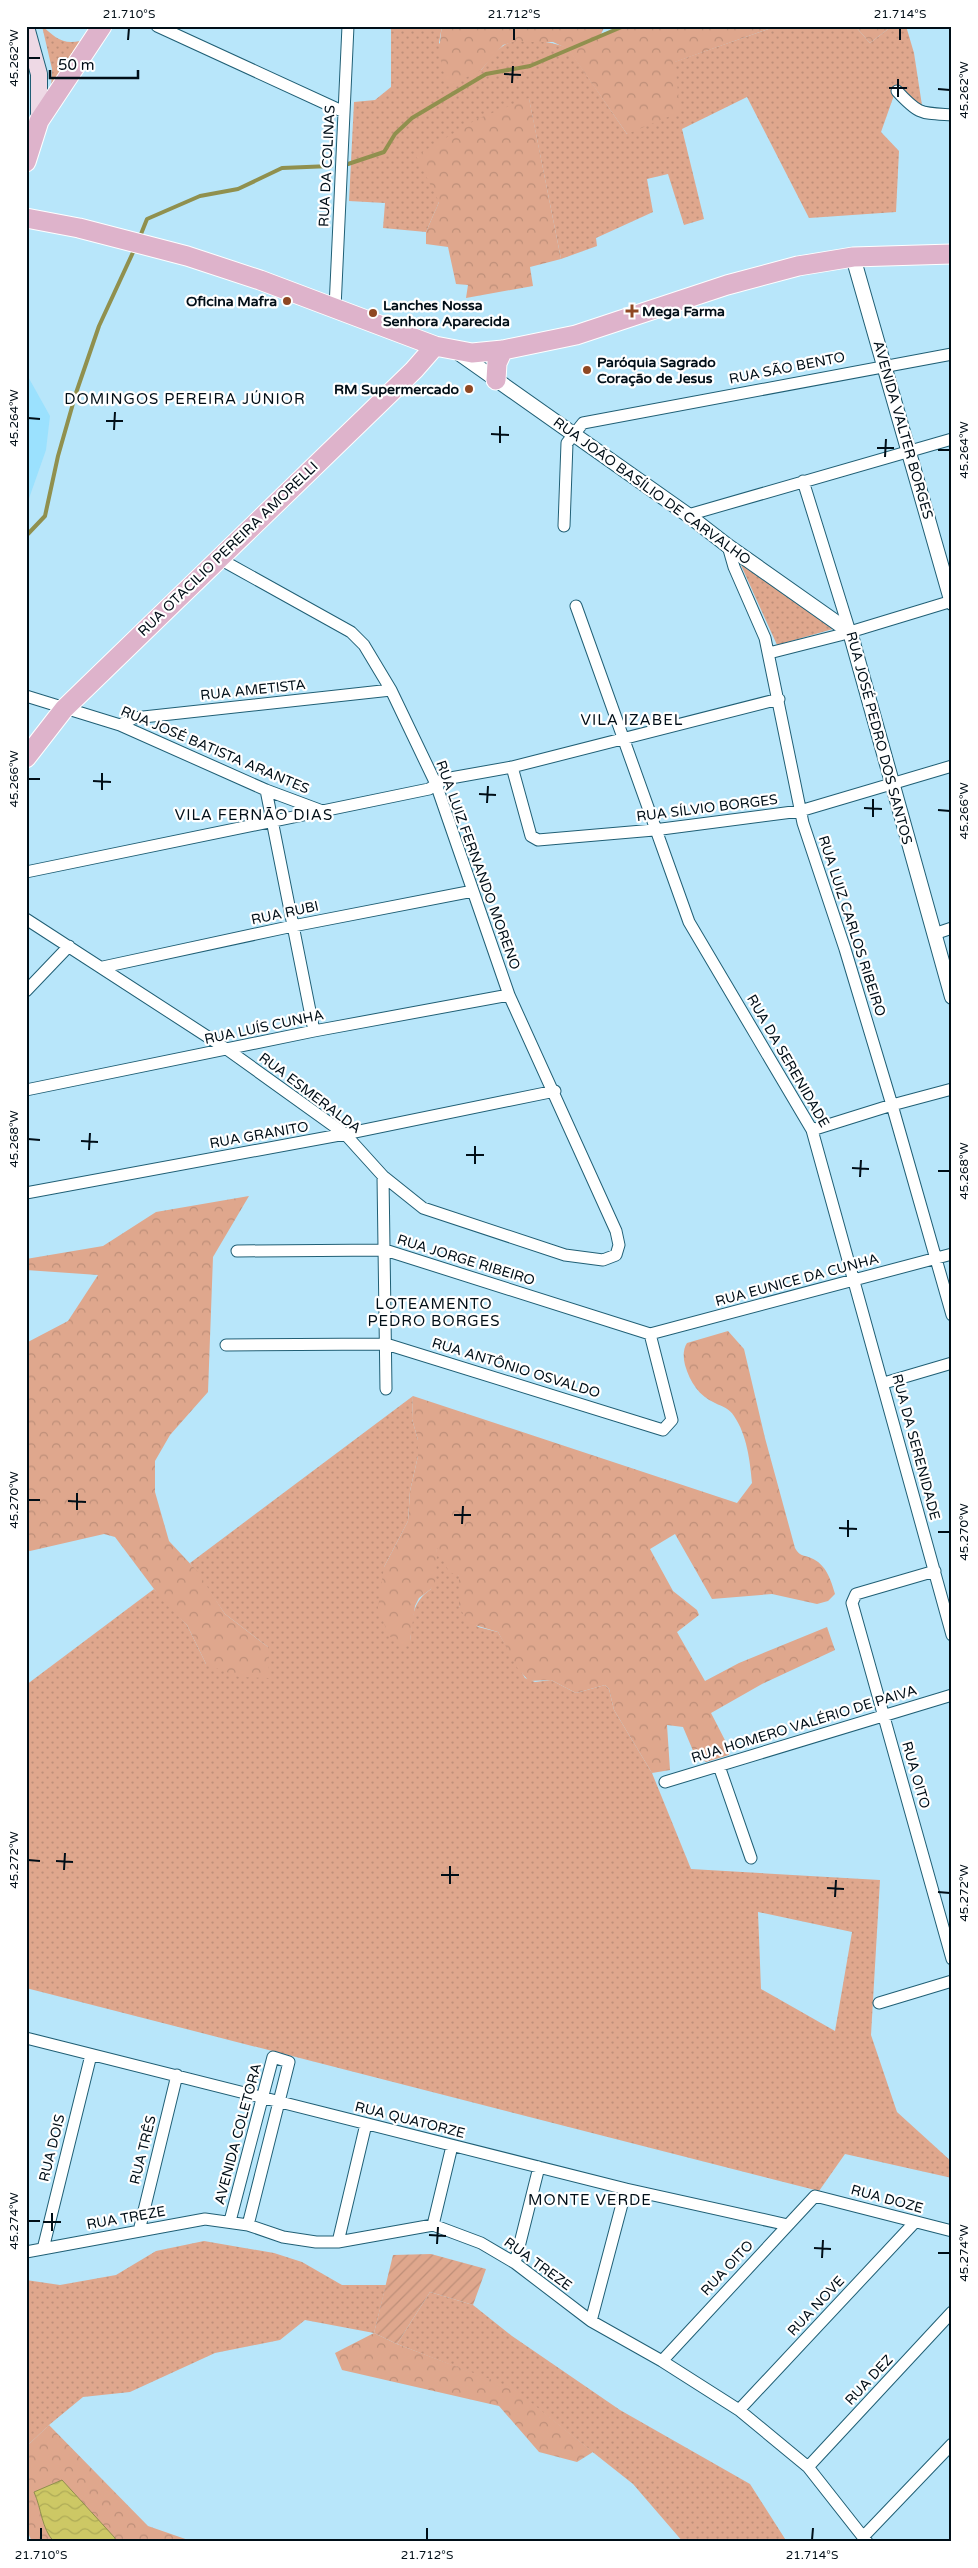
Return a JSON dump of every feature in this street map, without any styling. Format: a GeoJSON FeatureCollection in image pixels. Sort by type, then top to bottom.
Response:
{"type":"FeatureCollection","features":[{"type":"Feature","properties":{"kind":"main road"},"geometry":{"type":"LineString","coordinates":[[26,162],[39,121],[102,26]]}},
{"type":"Feature","properties":{"kind":"main road"},"geometry":{"type":"LineString","coordinates":[[26,27],[39,74],[39,121]]}},
{"type":"Feature","properties":{"kind":"main road"},"geometry":{"type":"LineString","coordinates":[[26,218],[121,238],[220,266],[435,346],[472,353],[503,350],[595,330],[754,277],[798,266],[854,257],[952,254]]}},
{"type":"Feature","properties":{"kind":"main road","name":"RUA OTACILIO PEREIRA AMORELLI"},"geometry":{"type":"LineString","coordinates":[[26,758],[64,710],[218,558],[414,370],[435,346]]}},
{"type":"Feature","properties":{"kind":"main road"},"geometry":{"type":"LineString","coordinates":[[496,380],[497,363],[503,350]]}},
{"type":"Feature","properties":{"kind":"street"},"geometry":{"type":"LineString","coordinates":[[157,26],[344,112]]}},
{"type":"Feature","properties":{"kind":"street","name":"RUA DA COLINAS"},"geometry":{"type":"LineString","coordinates":[[335,308],[348,26]]}},
{"type":"Feature","properties":{"kind":"street"},"geometry":{"type":"LineString","coordinates":[[897,92],[912,108],[921,113],[952,115]]}},
{"type":"Feature","properties":{"kind":"street","name":"AVENIDA VALTER BORGES"},"geometry":{"type":"LineString","coordinates":[[854,257],[952,602]]}},
{"type":"Feature","properties":{"kind":"street","name":"RUA JOÃO BASÍLIO DE CARVALHO"},"geometry":{"type":"LineString","coordinates":[[454,350],[688,514],[728,546],[850,632]]}},
{"type":"Feature","properties":{"kind":"street","name":"RUA SÃO BENTO"},"geometry":{"type":"LineString","coordinates":[[574,434],[583,423],[884,365],[952,354]]}},
{"type":"Feature","properties":{"kind":"street"},"geometry":{"type":"LineString","coordinates":[[564,526],[567,443],[574,434]]}},
{"type":"Feature","properties":{"kind":"street"},"geometry":{"type":"LineString","coordinates":[[688,514],[952,439]]}},
{"type":"Feature","properties":{"kind":"street","name":"RUA JOSÉ PEDRO DOS SANTOS"},"geometry":{"type":"LineString","coordinates":[[803,481],[850,632],[952,997]]}},
{"type":"Feature","properties":{"kind":"street","name":"RUA LUIZ CARLOS RIBEIRO"},"geometry":{"type":"LineString","coordinates":[[728,546],[734,567],[769,653],[800,811],[845,949],[892,1104],[952,1315]]}},
{"type":"Feature","properties":{"kind":"street","name":"RUA LUIZ FERNANDO MORENO"},"geometry":{"type":"LineString","coordinates":[[218,558],[352,632],[364,645],[391,690],[436,784],[509,995],[555,1091],[616,1231],[619,1245],[616,1255]]}},
{"type":"Feature","properties":{"kind":"street"},"geometry":{"type":"LineString","coordinates":[[769,653],[850,632],[952,602]]}},
{"type":"Feature","properties":{"kind":"street","name":"RUA DA SERENIDADE"},"geometry":{"type":"LineString","coordinates":[[576,606],[654,830],[689,922],[812,1130],[853,1281],[884,1383],[952,1635]]}},
{"type":"Feature","properties":{"kind":"street","name":"RUA AMETISTA"},"geometry":{"type":"LineString","coordinates":[[120,725],[134,718],[391,690]]}},
{"type":"Feature","properties":{"kind":"street","name":"RUA JOSÉ BATISTA ARANTES"},"geometry":{"type":"LineString","coordinates":[[26,696],[64,710],[120,725],[266,790],[324,812]]}},
{"type":"Feature","properties":{"kind":"street"},"geometry":{"type":"LineString","coordinates":[[26,872],[429,790],[445,779],[512,767],[779,699]]}},
{"type":"Feature","properties":{"kind":"street","name":"RUA SÍLVIO BORGES"},"geometry":{"type":"LineString","coordinates":[[512,767],[532,836],[535,839],[654,830],[800,811],[952,766]]}},
{"type":"Feature","properties":{"kind":"street"},"geometry":{"type":"LineString","coordinates":[[266,790],[314,1031]]}},
{"type":"Feature","properties":{"kind":"street","name":"RUA RUBI"},"geometry":{"type":"LineString","coordinates":[[103,967],[293,926],[473,891]]}},
{"type":"Feature","properties":{"kind":"street","name":"RUA ESMERALDA"},"geometry":{"type":"LineString","coordinates":[[26,919],[103,967],[228,1050],[345,1134],[383,1176],[423,1208],[565,1255],[596,1260],[610,1259],[616,1255]]}},
{"type":"Feature","properties":{"kind":"street"},"geometry":{"type":"LineString","coordinates":[[934,934],[952,928]]}},
{"type":"Feature","properties":{"kind":"street"},"geometry":{"type":"LineString","coordinates":[[26,991],[69,946]]}},
{"type":"Feature","properties":{"kind":"street","name":"RUA LUÍS CUNHA"},"geometry":{"type":"LineString","coordinates":[[26,1090],[314,1031],[509,995]]}},
{"type":"Feature","properties":{"kind":"street"},"geometry":{"type":"LineString","coordinates":[[812,1130],[892,1104],[952,1089]]}},
{"type":"Feature","properties":{"kind":"street","name":"RUA GRANITO"},"geometry":{"type":"LineString","coordinates":[[26,1193],[345,1134],[555,1091]]}},
{"type":"Feature","properties":{"kind":"street"},"geometry":{"type":"LineString","coordinates":[[383,1176],[386,1389]]}},
{"type":"Feature","properties":{"kind":"street","name":"RUA JORGE RIBEIRO"},"geometry":{"type":"LineString","coordinates":[[237,1251],[385,1250],[650,1334]]}},
{"type":"Feature","properties":{"kind":"street","name":"RUA EUNICE DA CUNHA"},"geometry":{"type":"LineString","coordinates":[[650,1334],[952,1254]]}},
{"type":"Feature","properties":{"kind":"street","name":"RUA ANTÔNIO OSVALDO"},"geometry":{"type":"LineString","coordinates":[[226,1345],[386,1344],[663,1430],[672,1420],[650,1334]]}},
{"type":"Feature","properties":{"kind":"street"},"geometry":{"type":"LineString","coordinates":[[884,1383],[952,1364]]}},
{"type":"Feature","properties":{"kind":"street","name":"RUA OITO"},"geometry":{"type":"LineString","coordinates":[[935,1571],[856,1594],[852,1604],[952,1959]]}},
{"type":"Feature","properties":{"kind":"street","name":"RUA HOMERO VALÉRIO DE PAIVA"},"geometry":{"type":"LineString","coordinates":[[664,1782],[952,1695]]}},
{"type":"Feature","properties":{"kind":"street"},"geometry":{"type":"LineString","coordinates":[[719,1766],[751,1858]]}},
{"type":"Feature","properties":{"kind":"street"},"geometry":{"type":"LineString","coordinates":[[878,2003],[952,1981]]}},
{"type":"Feature","properties":{"kind":"street","name":"RUA QUATORZE"},"geometry":{"type":"LineString","coordinates":[[26,2038],[626,2189],[788,2225]]}},
{"type":"Feature","properties":{"kind":"street","name":"RUA DOIS"},"geometry":{"type":"LineString","coordinates":[[43,2249],[90,2055]]}},
{"type":"Feature","properties":{"kind":"street","name":"AVENIDA COLETORA"},"geometry":{"type":"LineString","coordinates":[[230,2221],[273,2057],[289,2062],[248,2225]]}},
{"type":"Feature","properties":{"kind":"street","name":"RUA TRÊS"},"geometry":{"type":"LineString","coordinates":[[139,2231],[177,2075]]}},
{"type":"Feature","properties":{"kind":"street"},"geometry":{"type":"LineString","coordinates":[[338,2242],[366,2124]]}},
{"type":"Feature","properties":{"kind":"street"},"geometry":{"type":"LineString","coordinates":[[433,2225],[452,2146]]}},
{"type":"Feature","properties":{"kind":"street"},"geometry":{"type":"LineString","coordinates":[[515,2263],[539,2167]]}},
{"type":"Feature","properties":{"kind":"street"},"geometry":{"type":"LineString","coordinates":[[591,2321],[626,2189]]}},
{"type":"Feature","properties":{"kind":"street","name":"RUA OITO"},"geometry":{"type":"LineString","coordinates":[[662,2361],[815,2196]]}},
{"type":"Feature","properties":{"kind":"street","name":"RUA DOZE"},"geometry":{"type":"LineString","coordinates":[[815,2196],[952,2231]]}},
{"type":"Feature","properties":{"kind":"street","name":"RUA TREZE"},"geometry":{"type":"LineString","coordinates":[[26,2252],[205,2220],[230,2221],[284,2237],[316,2242],[338,2242],[433,2225],[481,2243],[515,2263],[591,2321],[662,2361],[739,2410],[808,2468],[865,2539]]}},
{"type":"Feature","properties":{"kind":"street","name":"RUA NOVE"},"geometry":{"type":"LineString","coordinates":[[739,2410],[916,2222]]}},
{"type":"Feature","properties":{"kind":"street","name":"RUA DEZ"},"geometry":{"type":"LineString","coordinates":[[808,2468],[952,2312]]}},
{"type":"Feature","properties":{"kind":"street"},"geometry":{"type":"LineString","coordinates":[[865,2539],[952,2444]]}},
{"type":"Feature","properties":{"kind":"shaded area"},"geometry":{"type":"Polygon","coordinates":[[[26,373],[50,416],[46,450],[26,507],[26,373]]]}},
{"type":"Feature","properties":{"kind":"green space"},"geometry":{"type":"Polygon","coordinates":[[[42,26],[63,41],[80,41],[81,48],[51,90],[52,69],[42,26]]]}},
{"type":"Feature","properties":{"kind":"green space"},"geometry":{"type":"Polygon","coordinates":[[[442,26],[439,43],[481,70],[497,51],[509,43],[526,40],[568,48],[627,134],[674,62],[777,26],[855,26],[870,43],[892,26],[906,26],[914,53],[923,112],[898,84],[881,132],[899,151],[896,212],[809,218],[747,97],[682,129],[704,219],[684,225],[668,174],[647,179],[653,212],[596,238],[597,246],[561,259],[529,99],[439,202],[426,232],[383,228],[385,203],[349,201],[354,102],[375,100],[391,87],[391,28],[442,26]]]}},
{"type":"Feature","properties":{"kind":"green space"},"geometry":{"type":"Polygon","coordinates":[[[442,26],[605,26],[601,34],[624,26],[777,26],[675,62],[680,112],[627,134],[568,49],[553,42],[513,42],[503,45],[481,70],[449,86],[440,57],[442,26]]]}},
{"type":"Feature","properties":{"kind":"green space"},"geometry":{"type":"Polygon","coordinates":[[[855,26],[892,26],[870,43],[855,26]]]}},
{"type":"Feature","properties":{"kind":"green space"},"geometry":{"type":"Polygon","coordinates":[[[529,98],[561,259],[530,267],[533,286],[466,298],[468,285],[456,284],[448,247],[426,244],[426,232],[439,202],[416,156],[477,119],[529,98]]]}},
{"type":"Feature","properties":{"kind":"green space"},"geometry":{"type":"Polygon","coordinates":[[[740,563],[833,629],[777,645],[740,563]]]}},
{"type":"Feature","properties":{"kind":"green space"},"geometry":{"type":"Polygon","coordinates":[[[249,1196],[213,1257],[208,1392],[170,1435],[155,1461],[155,1492],[169,1541],[197,1571],[225,1614],[268,1647],[269,1678],[239,1677],[206,1664],[187,1625],[163,1601],[115,1537],[104,1534],[30,1551],[26,1550],[26,1343],[68,1321],[98,1275],[26,1270],[26,1259],[103,1246],[156,1212],[249,1196]]]}},
{"type":"Feature","properties":{"kind":"green space"},"geometry":{"type":"Polygon","coordinates":[[[728,1331],[744,1349],[765,1438],[795,1548],[800,1554],[821,1564],[830,1578],[835,1594],[828,1601],[817,1604],[772,1594],[712,1599],[675,1534],[650,1549],[673,1591],[697,1610],[699,1615],[677,1632],[705,1681],[739,1663],[827,1627],[835,1650],[762,1684],[711,1713],[729,1748],[729,1755],[706,1762],[694,1753],[683,1727],[667,1725],[670,1770],[652,1773],[614,1710],[609,1689],[605,1685],[576,1693],[551,1680],[529,1681],[518,1669],[498,1632],[468,1623],[459,1606],[459,1576],[449,1572],[437,1548],[436,1580],[431,1589],[419,1598],[415,1606],[410,1641],[407,1645],[401,1644],[389,1636],[378,1608],[384,1567],[408,1521],[410,1491],[418,1456],[418,1440],[412,1419],[413,1396],[737,1503],[752,1483],[749,1457],[742,1431],[730,1411],[709,1400],[692,1383],[685,1365],[684,1356],[687,1343],[728,1331]]]}},
{"type":"Feature","properties":{"kind":"green space"},"geometry":{"type":"Polygon","coordinates":[[[413,1396],[412,1419],[418,1440],[418,1456],[410,1491],[408,1521],[384,1567],[410,1641],[416,1605],[424,1594],[431,1589],[437,1546],[459,1576],[459,1606],[478,1627],[498,1632],[525,1678],[535,1682],[551,1680],[576,1693],[605,1685],[609,1689],[614,1710],[652,1773],[691,1869],[880,1880],[871,2035],[897,2112],[952,2162],[952,2178],[845,2154],[819,2191],[26,1988],[26,1685],[154,1589],[187,1625],[206,1664],[268,1647],[225,1614],[190,1563],[413,1396]],[[758,1912],[761,1989],[835,2031],[852,1932],[758,1912]]]}},
{"type":"Feature","properties":{"kind":"green space"},"geometry":{"type":"Polygon","coordinates":[[[204,2241],[274,2253],[302,2262],[342,2285],[386,2285],[374,2333],[305,2320],[280,2340],[215,2353],[130,2392],[83,2397],[26,2447],[26,2280],[60,2285],[116,2275],[156,2251],[204,2241]]]}},
{"type":"Feature","properties":{"kind":"green space"},"geometry":{"type":"Polygon","coordinates":[[[431,2254],[486,2269],[473,2305],[430,2292],[397,2344],[374,2333],[393,2255],[431,2254]]]}},
{"type":"Feature","properties":{"kind":"green space"},"geometry":{"type":"Polygon","coordinates":[[[430,2292],[473,2305],[512,2336],[620,2410],[750,2484],[787,2542],[683,2542],[633,2484],[513,2389],[397,2344],[430,2292]]]}},
{"type":"Feature","properties":{"kind":"green space"},"geometry":{"type":"Polygon","coordinates":[[[374,2333],[397,2344],[513,2388],[593,2452],[577,2462],[539,2452],[499,2406],[342,2370],[335,2353],[374,2333]]]}},
{"type":"Feature","properties":{"kind":"green space"},"geometry":{"type":"Polygon","coordinates":[[[49,2425],[148,2526],[194,2542],[32,2542],[26,2528],[26,2447],[49,2425]]]}},
{"type":"Feature","properties":{"kind":"water"},"geometry":{"type":"Polygon","coordinates":[[[62,2480],[115,2538],[115,2542],[54,2542],[44,2524],[34,2492],[62,2480]]]}},
{"type":"Feature","properties":{"kind":"waterway"},"geometry":{"type":"LineString","coordinates":[[348,164],[384,152],[395,134],[412,118],[486,74],[530,66],[624,26]]}},
{"type":"Feature","properties":{"kind":"waterway"},"geometry":{"type":"LineString","coordinates":[[139,239],[147,219],[200,196],[238,189],[282,168],[331,166]]}},
{"type":"Feature","properties":{"kind":"waterway"},"geometry":{"type":"LineString","coordinates":[[26,536],[45,516],[58,456],[76,393],[99,326],[135,248]]}},
{"type":"Feature","properties":{"kind":"place","name":"Oficina Mafra"},"geometry":{"type":"Point","coordinates":[287,301]}},
{"type":"Feature","properties":{"kind":"place","name":"Mega Farma"},"geometry":{"type":"Point","coordinates":[632,311]}},
{"type":"Feature","properties":{"kind":"place","name":"Lanches Nossa Senhora Aparecida"},"geometry":{"type":"Point","coordinates":[373,313]}},
{"type":"Feature","properties":{"kind":"place","name":"Paróquia Sagrado Coração de Jesus"},"geometry":{"type":"Point","coordinates":[587,370]}},
{"type":"Feature","properties":{"kind":"place","name":"RM Supermercado"},"geometry":{"type":"Point","coordinates":[469,389]}},
{"type":"Feature","properties":{"kind":"district","name":"DOMINGOS PEREIRA JÚNIOR"},"geometry":{"type":"Point","coordinates":[185,399]}},
{"type":"Feature","properties":{"kind":"district","name":"VILA IZABEL"},"geometry":{"type":"Point","coordinates":[632,720]}},
{"type":"Feature","properties":{"kind":"district","name":"VILA FERNÃO DIAS"},"geometry":{"type":"Point","coordinates":[254,815]}},
{"type":"Feature","properties":{"kind":"district","name":"LOTEAMENTO PEDRO BORGES"},"geometry":{"type":"Point","coordinates":[434,1312]}},
{"type":"Feature","properties":{"kind":"district","name":"MONTE VERDE"},"geometry":{"type":"Point","coordinates":[590,2200]}}]}
